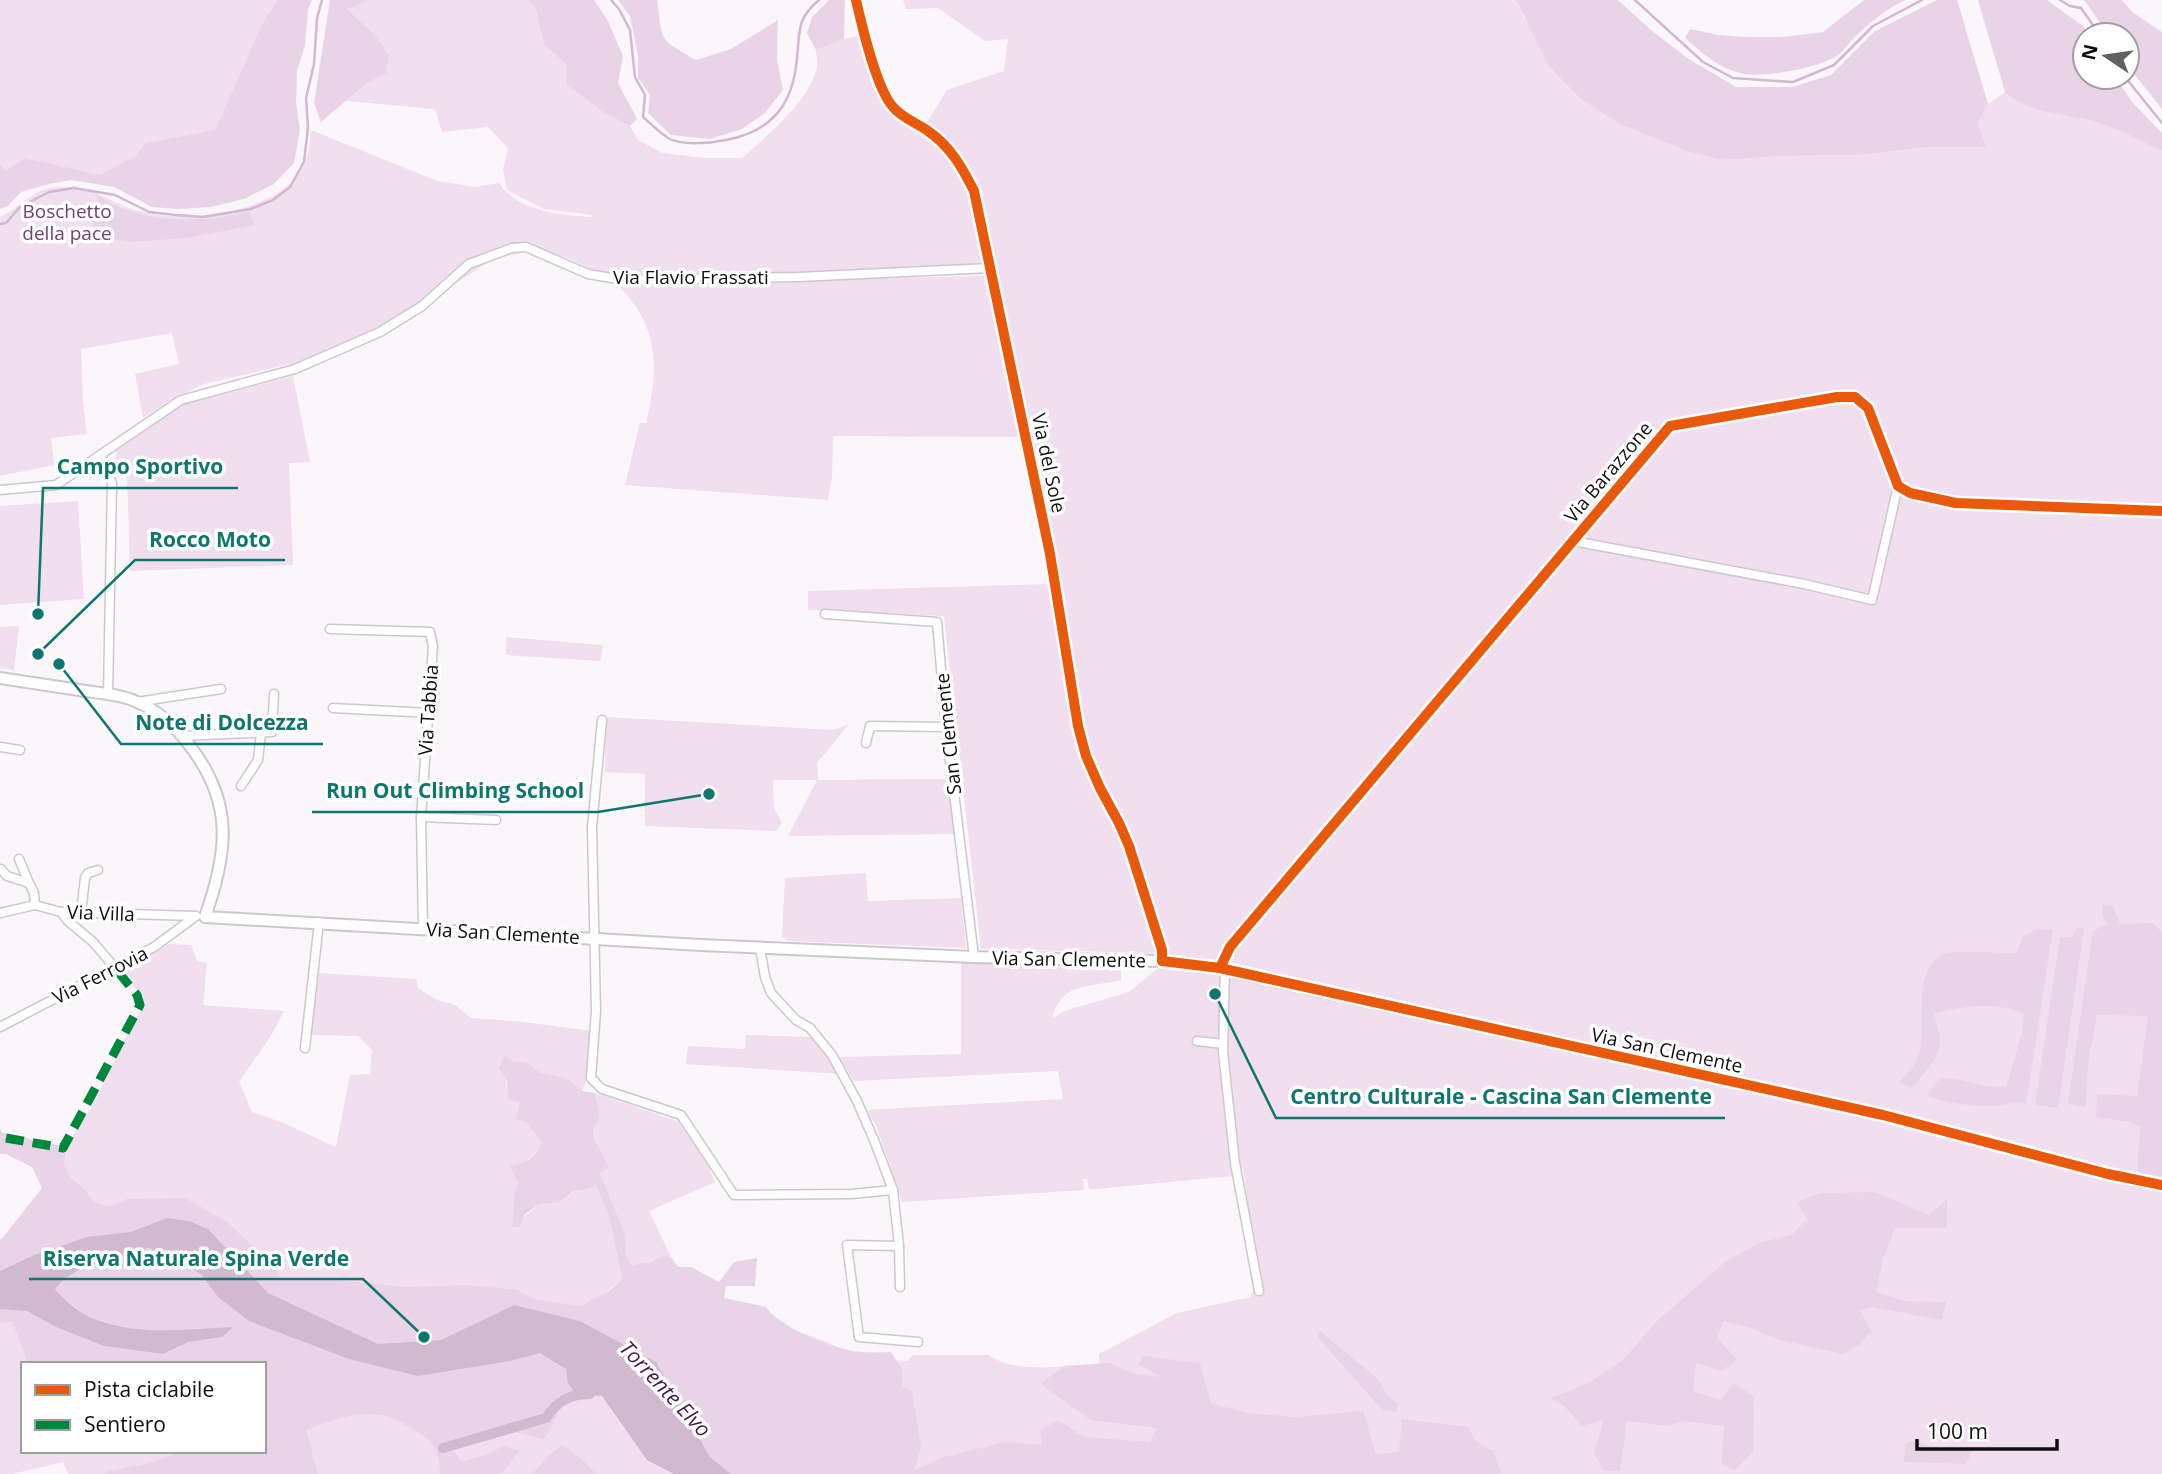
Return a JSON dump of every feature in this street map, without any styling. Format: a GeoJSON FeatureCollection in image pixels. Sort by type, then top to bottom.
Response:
{"type":"FeatureCollection","features":[{"type":"Feature","properties":{"kind":"street","name":"Via del Sole"},"geometry":{"type":"LineString","coordinates":[[856,0],[866,41],[890,104],[948,147],[974,191],[1050,554],[1078,726],[1091,767],[1119,823],[1137,870],[1162,950],[1162,961]]}},
{"type":"Feature","properties":{"kind":"street","name":"Via Flavio Frassati"},"geometry":{"type":"LineString","coordinates":[[0,490],[56,485],[181,400],[295,369],[380,332],[422,306],[469,264],[512,248],[526,247],[588,274],[623,280],[798,277],[990,268]]}},
{"type":"Feature","properties":{"kind":"street","name":"Via Barazzone"},"geometry":{"type":"LineString","coordinates":[[1222,968],[1230,947],[1670,426],[1837,397],[1856,397],[1868,408],[1898,486]]}},
{"type":"Feature","properties":{"kind":"street"},"geometry":{"type":"LineString","coordinates":[[101,456],[112,483],[108,694]]}},
{"type":"Feature","properties":{"kind":"street"},"geometry":{"type":"LineString","coordinates":[[1573,541],[1804,584],[1872,600],[1898,486],[1910,493],[1956,503],[2162,511]]}},
{"type":"Feature","properties":{"kind":"street","name":"San Clemente"},"geometry":{"type":"LineString","coordinates":[[825,614],[937,622],[946,726],[974,957]]}},
{"type":"Feature","properties":{"kind":"street","name":"Via Tabbia"},"geometry":{"type":"LineString","coordinates":[[330,629],[430,632],[433,646],[421,817],[423,929]]}},
{"type":"Feature","properties":{"kind":"street"},"geometry":{"type":"LineString","coordinates":[[0,678],[108,694],[137,702],[166,719],[183,736],[206,766],[220,802],[224,837],[215,887],[200,917]]}},
{"type":"Feature","properties":{"kind":"street"},"geometry":{"type":"LineString","coordinates":[[137,702],[221,689]]}},
{"type":"Feature","properties":{"kind":"street"},"geometry":{"type":"LineString","coordinates":[[183,736],[272,732],[274,694]]}},
{"type":"Feature","properties":{"kind":"street"},"geometry":{"type":"LineString","coordinates":[[333,708],[429,713]]}},
{"type":"Feature","properties":{"kind":"street"},"geometry":{"type":"LineString","coordinates":[[602,720],[593,827],[596,1010],[591,1078],[602,1089],[681,1115],[734,1195],[851,1194],[893,1190]]}},
{"type":"Feature","properties":{"kind":"street"},"geometry":{"type":"LineString","coordinates":[[866,743],[870,726],[946,726]]}},
{"type":"Feature","properties":{"kind":"street"},"geometry":{"type":"LineString","coordinates":[[241,786],[258,760],[261,733]]}},
{"type":"Feature","properties":{"kind":"street"},"geometry":{"type":"LineString","coordinates":[[0,747],[20,750]]}},
{"type":"Feature","properties":{"kind":"street"},"geometry":{"type":"LineString","coordinates":[[421,817],[496,820]]}},
{"type":"Feature","properties":{"kind":"street"},"geometry":{"type":"LineString","coordinates":[[19,859],[34,893],[35,905]]}},
{"type":"Feature","properties":{"kind":"street"},"geometry":{"type":"LineString","coordinates":[[1,869],[7,876],[29,883]]}},
{"type":"Feature","properties":{"kind":"street"},"geometry":{"type":"LineString","coordinates":[[82,913],[85,878],[88,873],[98,870]]}},
{"type":"Feature","properties":{"kind":"street","name":"Via Villa"},"geometry":{"type":"LineString","coordinates":[[0,913],[35,905],[61,912],[200,917]]}},
{"type":"Feature","properties":{"kind":"street"},"geometry":{"type":"LineString","coordinates":[[61,912],[93,942],[115,968]]}},
{"type":"Feature","properties":{"kind":"street","name":"Via San Clemente"},"geometry":{"type":"LineString","coordinates":[[200,917],[760,948],[1162,961],[1222,968],[1883,1115],[2108,1174],[2162,1185]]}},
{"type":"Feature","properties":{"kind":"street","name":"Via Ferrovia"},"geometry":{"type":"LineString","coordinates":[[0,1027],[154,947],[200,917]]}},
{"type":"Feature","properties":{"kind":"street"},"geometry":{"type":"LineString","coordinates":[[305,1048],[319,922]]}},
{"type":"Feature","properties":{"kind":"street"},"geometry":{"type":"LineString","coordinates":[[760,948],[771,993],[796,1020],[810,1028],[832,1055],[857,1101],[893,1190],[900,1287]]}},
{"type":"Feature","properties":{"kind":"street"},"geometry":{"type":"LineString","coordinates":[[1222,968],[1223,1044],[1235,1163],[1259,1291]]}},
{"type":"Feature","properties":{"kind":"street"},"geometry":{"type":"LineString","coordinates":[[1197,1041],[1223,1044]]}},
{"type":"Feature","properties":{"kind":"street"},"geometry":{"type":"LineString","coordinates":[[899,1246],[847,1245],[859,1337],[918,1342]]}},
{"type":"Feature","properties":{"kind":"green space"},"geometry":{"type":"Polygon","coordinates":[[[0,0],[277,0],[261,26],[215,130],[144,143],[136,156],[100,176],[25,158],[6,170],[0,164],[0,0]]]}},
{"type":"Feature","properties":{"kind":"green space","name":"Boschetto della pace"},"geometry":{"type":"Polygon","coordinates":[[[369,0],[527,0],[535,6],[545,44],[566,64],[603,112],[630,126],[638,140],[662,153],[704,158],[742,158],[786,117],[806,92],[817,67],[816,50],[857,36],[886,105],[936,142],[950,158],[960,156],[952,142],[926,124],[947,90],[1004,71],[1008,39],[985,41],[938,8],[906,9],[903,0],[1516,0],[1524,18],[1726,160],[1860,155],[1943,147],[1978,123],[1988,104],[2005,92],[2026,106],[2090,120],[2162,151],[2162,1474],[68,1474],[63,1462],[12,1474],[0,1474],[0,1239],[21,1229],[101,1204],[94,1202],[85,1189],[70,1177],[64,1164],[66,1147],[96,1099],[143,1006],[143,997],[134,987],[125,968],[170,944],[191,945],[197,961],[207,963],[203,1005],[284,1011],[272,1034],[239,1082],[252,1112],[336,1147],[350,1075],[370,1074],[372,1050],[358,1036],[309,1035],[319,973],[416,979],[418,988],[437,1000],[455,1005],[471,1018],[591,1031],[587,1078],[582,1091],[566,1078],[541,1073],[526,1062],[515,1062],[504,1056],[507,1092],[520,1101],[526,1122],[542,1143],[520,1172],[512,1226],[540,1204],[558,1203],[575,1191],[589,1189],[595,1184],[609,1216],[622,1279],[595,1300],[707,1304],[786,1327],[827,1342],[854,1357],[908,1361],[912,1355],[988,1355],[1015,1365],[1035,1368],[1064,1366],[1057,1371],[1099,1375],[1099,1354],[1177,1313],[1251,1297],[1258,1275],[1243,1168],[1232,1168],[1234,1176],[1096,1189],[1089,1189],[1087,1179],[1083,1179],[1084,1190],[902,1202],[877,1128],[867,1110],[1063,1099],[1058,1071],[854,1081],[839,1057],[961,1054],[961,960],[1121,966],[1121,980],[1071,991],[1059,1003],[1053,1018],[1064,1011],[1129,992],[1169,959],[1155,907],[1130,834],[1111,803],[1091,759],[1080,707],[1056,550],[998,274],[617,281],[586,269],[566,257],[529,251],[493,259],[376,336],[292,368],[290,364],[204,384],[172,399],[143,418],[135,374],[179,364],[172,333],[81,349],[87,434],[51,438],[54,465],[0,476],[0,217],[40,191],[56,187],[76,187],[152,214],[198,216],[223,213],[269,198],[287,186],[303,167],[311,130],[437,181],[476,187],[499,183],[507,193],[529,206],[555,213],[593,217],[544,209],[507,190],[503,169],[508,148],[488,127],[442,132],[435,109],[346,101],[368,82],[373,33],[346,8],[369,0]]]}},
{"type":"Feature","properties":{"kind":"green space"},"geometry":{"type":"Polygon","coordinates":[[[984,276],[989,279],[1020,437],[833,436],[832,477],[828,500],[625,485],[640,423],[646,423],[654,366],[649,332],[642,316],[617,284],[984,276]]]}},
{"type":"Feature","properties":{"kind":"green space"},"geometry":{"type":"Polygon","coordinates":[[[293,376],[310,462],[289,463],[293,565],[130,571],[127,470],[115,469],[116,451],[183,404],[293,376]]]}},
{"type":"Feature","properties":{"kind":"green space"},"geometry":{"type":"Polygon","coordinates":[[[78,501],[84,599],[0,605],[0,506],[78,501]]]}},
{"type":"Feature","properties":{"kind":"green space"},"geometry":{"type":"Polygon","coordinates":[[[1049,584],[1077,739],[1120,833],[1156,953],[981,949],[944,616],[808,610],[808,591],[1049,584]]]}},
{"type":"Feature","properties":{"kind":"green space"},"geometry":{"type":"Polygon","coordinates":[[[19,626],[14,670],[0,668],[0,627],[19,626]]]}},
{"type":"Feature","properties":{"kind":"green space"},"geometry":{"type":"Polygon","coordinates":[[[506,637],[603,645],[600,661],[506,655],[506,637]]]}},
{"type":"Feature","properties":{"kind":"green space"},"geometry":{"type":"Polygon","coordinates":[[[606,717],[833,730],[849,724],[817,763],[818,780],[948,779],[955,834],[788,836],[817,780],[773,780],[774,808],[782,823],[776,831],[645,826],[645,774],[605,772],[606,717]]]}},
{"type":"Feature","properties":{"kind":"green space"},"geometry":{"type":"Polygon","coordinates":[[[866,873],[868,901],[961,898],[966,948],[788,941],[782,937],[785,878],[866,873]]]}},
{"type":"Feature","properties":{"kind":"green space"},"geometry":{"type":"Polygon","coordinates":[[[746,1035],[812,1037],[825,1050],[841,1074],[686,1064],[688,1046],[745,1049],[746,1035]]]}},
{"type":"Feature","properties":{"kind":"green space"},"geometry":{"type":"Polygon","coordinates":[[[595,1093],[680,1122],[707,1163],[715,1182],[649,1211],[671,1257],[663,1255],[649,1262],[631,1265],[626,1253],[625,1234],[600,1173],[608,1170],[592,1128],[600,1117],[595,1093]]]}},
{"type":"Feature","properties":{"kind":"shaded area"},"geometry":{"type":"Polygon","coordinates":[[[277,0],[312,0],[308,9],[305,45],[297,71],[296,103],[300,130],[294,163],[274,184],[244,199],[211,207],[178,209],[152,207],[114,187],[71,180],[21,192],[8,206],[0,209],[0,164],[6,170],[25,158],[100,175],[136,156],[144,143],[215,130],[261,26],[277,0]]]}},
{"type":"Feature","properties":{"kind":"shaded area"},"geometry":{"type":"Polygon","coordinates":[[[330,0],[369,0],[347,9],[373,33],[389,55],[386,73],[368,82],[321,122],[314,103],[330,0]]]}},
{"type":"Feature","properties":{"kind":"shaded area"},"geometry":{"type":"Polygon","coordinates":[[[527,0],[594,0],[608,21],[623,56],[618,83],[637,119],[630,126],[603,112],[566,84],[566,64],[544,44],[535,6],[527,0]]]}},
{"type":"Feature","properties":{"kind":"shaded area"},"geometry":{"type":"Polygon","coordinates":[[[618,0],[657,0],[664,38],[696,60],[731,49],[778,20],[777,59],[783,90],[765,113],[742,129],[710,139],[671,135],[648,113],[650,95],[638,78],[638,56],[630,16],[618,0]]]}},
{"type":"Feature","properties":{"kind":"shaded area"},"geometry":{"type":"Polygon","coordinates":[[[829,0],[845,0],[844,39],[816,50],[807,33],[812,17],[829,0]]]}},
{"type":"Feature","properties":{"kind":"shaded area"},"geometry":{"type":"Polygon","coordinates":[[[1516,0],[1618,0],[1652,31],[1689,59],[1736,87],[1792,87],[1831,75],[1875,31],[1937,0],[1957,0],[1988,104],[1978,123],[1986,147],[1928,147],[1860,155],[1726,160],[1692,153],[1620,124],[1580,98],[1548,65],[1516,0]]]}},
{"type":"Feature","properties":{"kind":"shaded area"},"geometry":{"type":"Polygon","coordinates":[[[1864,0],[1905,0],[1874,20],[1838,55],[1804,68],[1761,75],[1739,73],[1716,63],[1685,38],[1690,29],[1747,37],[1783,37],[1823,32],[1864,0]]]}},
{"type":"Feature","properties":{"kind":"shaded area"},"geometry":{"type":"Polygon","coordinates":[[[1978,0],[2047,0],[2076,21],[2071,21],[2071,91],[2125,91],[2162,133],[2162,151],[2090,120],[2026,106],[2005,92],[1978,0]]]}},
{"type":"Feature","properties":{"kind":"shaded area"},"geometry":{"type":"Polygon","coordinates":[[[2084,0],[2122,0],[2132,12],[2162,32],[2162,109],[2141,83],[2141,21],[2099,21],[2084,0]]]}},
{"type":"Feature","properties":{"kind":"shaded area"},"geometry":{"type":"Polygon","coordinates":[[[98,196],[134,212],[153,217],[191,219],[249,212],[255,225],[187,238],[130,242],[92,235],[98,196]]]}},
{"type":"Feature","properties":{"kind":"shaded area"},"geometry":{"type":"Polygon","coordinates":[[[2103,904],[2113,905],[2120,924],[2153,923],[2162,932],[2162,1179],[2137,1174],[2140,1128],[2131,1122],[2096,1117],[2097,1094],[2137,1096],[2148,1016],[2097,1015],[2088,1063],[2086,1108],[2068,1103],[2093,931],[2107,924],[2102,914],[2103,904]]]}},
{"type":"Feature","properties":{"kind":"shaded area"},"geometry":{"type":"Polygon","coordinates":[[[2077,928],[2084,928],[2058,1108],[2035,1105],[2060,937],[2072,937],[2077,928]]]}},
{"type":"Feature","properties":{"kind":"shaded area"},"geometry":{"type":"Polygon","coordinates":[[[2053,929],[2026,1105],[1969,1105],[1928,1096],[1935,1083],[1942,1078],[2006,1087],[2022,1033],[2024,1014],[2002,1007],[1968,1007],[1934,1014],[1940,1037],[1937,1054],[1912,1088],[1899,1082],[1919,1056],[1924,981],[1936,959],[1954,952],[2017,953],[2023,936],[2035,930],[2053,929]]]}},
{"type":"Feature","properties":{"kind":"shaded area"},"geometry":{"type":"Polygon","coordinates":[[[504,1055],[515,1062],[526,1062],[541,1073],[566,1078],[582,1091],[595,1093],[600,1117],[593,1128],[594,1136],[609,1169],[600,1173],[625,1234],[626,1253],[631,1265],[650,1262],[663,1255],[671,1257],[678,1267],[691,1267],[719,1282],[734,1262],[757,1258],[755,1286],[726,1286],[724,1298],[766,1307],[793,1329],[843,1349],[891,1352],[903,1371],[902,1386],[912,1391],[921,1447],[914,1471],[944,1457],[1005,1442],[1042,1445],[1040,1431],[1058,1420],[1084,1437],[1150,1442],[1157,1428],[1091,1420],[1040,1384],[1064,1366],[1110,1363],[1135,1374],[1162,1377],[1139,1365],[1142,1356],[1200,1363],[1211,1403],[1246,1413],[1294,1417],[1363,1411],[1376,1454],[1399,1452],[1402,1419],[1469,1427],[1478,1442],[1493,1450],[1501,1474],[731,1474],[710,1457],[656,1362],[580,1321],[514,1305],[441,1340],[378,1344],[268,1293],[189,1221],[167,1218],[131,1232],[86,1237],[32,1256],[0,1271],[0,1241],[42,1188],[32,1167],[6,1154],[0,1154],[0,1129],[3,1133],[66,1147],[64,1164],[70,1177],[85,1189],[94,1202],[109,1207],[127,1199],[185,1198],[226,1221],[274,1266],[283,1280],[337,1280],[406,1287],[468,1285],[517,1290],[537,1300],[581,1306],[610,1290],[622,1279],[609,1216],[595,1184],[589,1189],[574,1191],[558,1203],[540,1204],[525,1214],[520,1227],[512,1227],[518,1183],[510,1166],[529,1159],[542,1143],[526,1122],[516,1120],[520,1102],[508,1099],[507,1081],[499,1068],[504,1055]]]}},
{"type":"Feature","properties":{"kind":"shaded area"},"geometry":{"type":"Polygon","coordinates":[[[1874,1192],[1929,1215],[1947,1199],[1947,1228],[1895,1228],[1883,1259],[1876,1292],[1905,1301],[1946,1302],[1942,1320],[1872,1307],[1860,1311],[1871,1331],[1860,1344],[1843,1354],[1780,1340],[1724,1321],[1717,1337],[1737,1360],[1721,1371],[1696,1363],[1693,1392],[1721,1400],[1733,1383],[1754,1396],[1753,1452],[1735,1470],[1722,1464],[1724,1426],[1684,1421],[1667,1426],[1627,1421],[1620,1471],[1604,1471],[1594,1454],[1604,1419],[1582,1426],[1564,1406],[1550,1398],[1587,1384],[1623,1360],[1656,1322],[1726,1261],[1757,1244],[1793,1234],[1807,1219],[1797,1202],[1821,1193],[1874,1192]]]}},
{"type":"Feature","properties":{"kind":"shaded area"},"geometry":{"type":"Polygon","coordinates":[[[149,1248],[201,1274],[218,1297],[349,1359],[372,1364],[540,1353],[566,1369],[568,1383],[575,1394],[561,1407],[545,1439],[512,1432],[479,1438],[452,1448],[461,1462],[491,1453],[502,1446],[519,1451],[500,1474],[440,1474],[435,1448],[422,1434],[389,1417],[365,1414],[345,1417],[306,1430],[318,1474],[104,1474],[151,1463],[177,1453],[266,1453],[266,1362],[27,1362],[12,1321],[0,1323],[0,1309],[27,1311],[56,1327],[104,1346],[163,1354],[188,1342],[222,1337],[201,1328],[161,1332],[117,1326],[83,1314],[55,1290],[72,1274],[111,1258],[149,1248]]]}},
{"type":"Feature","properties":{"kind":"shaded area"},"geometry":{"type":"Polygon","coordinates":[[[1320,1331],[1378,1379],[1387,1395],[1397,1403],[1397,1412],[1383,1410],[1375,1402],[1317,1336],[1320,1331]]]}},
{"type":"Feature","properties":{"kind":"shaded area"},"geometry":{"type":"Polygon","coordinates":[[[1912,1441],[1943,1449],[1973,1449],[1966,1464],[1904,1462],[1905,1444],[1912,1441]]]}},
{"type":"Feature","properties":{"kind":"shaded area"},"geometry":{"type":"Polygon","coordinates":[[[562,1445],[586,1463],[596,1474],[532,1474],[562,1445]]]}},
{"type":"Feature","properties":{"kind":"water","name":"Torrente Elvo"},"geometry":{"type":"Polygon","coordinates":[[[167,1218],[189,1221],[208,1229],[268,1293],[378,1344],[441,1340],[514,1305],[580,1321],[656,1362],[710,1457],[731,1474],[674,1474],[647,1460],[602,1396],[575,1394],[568,1383],[566,1369],[540,1353],[510,1361],[418,1376],[349,1359],[249,1321],[218,1297],[201,1274],[149,1248],[84,1268],[72,1274],[55,1290],[84,1314],[120,1326],[157,1330],[233,1327],[222,1337],[188,1342],[163,1354],[104,1346],[56,1327],[27,1311],[0,1309],[0,1271],[32,1256],[86,1237],[131,1232],[167,1218]]]}},
{"type":"Feature","properties":{"kind":"waterway"},"geometry":{"type":"LineString","coordinates":[[0,224],[6,223],[20,207],[49,192],[74,188],[115,195],[149,212],[203,217],[251,209],[273,200],[290,187],[304,162],[308,128],[306,98],[314,64],[317,18],[322,0]]}},
{"type":"Feature","properties":{"kind":"waterway"},"geometry":{"type":"LineString","coordinates":[[611,0],[630,30],[635,77],[645,95],[643,117],[674,141],[697,143],[742,136],[756,130],[778,113],[791,89],[803,20],[819,0]]}},
{"type":"Feature","properties":{"kind":"waterway"},"geometry":{"type":"LineString","coordinates":[[1635,0],[1703,62],[1733,78],[1793,82],[1834,65],[1873,26],[1922,0]]}},
{"type":"Feature","properties":{"kind":"waterway"},"geometry":{"type":"LineString","coordinates":[[2060,0],[2081,8],[2090,21]]}},
{"type":"Feature","properties":{"kind":"waterway"},"geometry":{"type":"LineString","coordinates":[[2136,91],[2162,123]]}},
{"type":"Feature","properties":{"kind":"waterway"},"geometry":{"type":"LineString","coordinates":[[443,1448],[546,1418],[565,1400],[576,1395],[590,1394]]}},
{"type":"Feature","properties":{"kind":"marked path"},"geometry":{"type":"LineString","coordinates":[[6,1138],[63,1148],[140,1005],[137,995],[115,968]]}},
{"type":"Feature","properties":{"kind":"cycle path"},"geometry":{"type":"LineString","coordinates":[[856,0],[870,56],[887,98],[901,114],[943,143],[960,165],[974,191],[1050,554],[1078,726],[1086,756],[1129,846],[1162,950],[1162,961],[1220,968],[1883,1115],[2108,1174],[2162,1185]]}},
{"type":"Feature","properties":{"kind":"cycle path"},"geometry":{"type":"LineString","coordinates":[[1220,968],[1230,947],[1670,426],[1837,397],[1855,397],[1868,408],[1898,486],[1910,493],[1956,503],[2162,511]]}},
{"type":"Feature","properties":{"kind":"place","name":"Campo Sportivo"},"geometry":{"type":"Point","coordinates":[38,614]}},
{"type":"Feature","properties":{"kind":"place","name":"Rocco Moto"},"geometry":{"type":"Point","coordinates":[38,654]}},
{"type":"Feature","properties":{"kind":"place","name":"Note di Dolcezza"},"geometry":{"type":"Point","coordinates":[59,664]}},
{"type":"Feature","properties":{"kind":"place","name":"Run Out Climbing School"},"geometry":{"type":"Point","coordinates":[709,794]}},
{"type":"Feature","properties":{"kind":"place","name":"Centro Culturale - Cascina San Clemente"},"geometry":{"type":"Point","coordinates":[1215,994]}},
{"type":"Feature","properties":{"kind":"place","name":"Riserva Naturale Spina Verde"},"geometry":{"type":"Point","coordinates":[424,1337]}}]}
